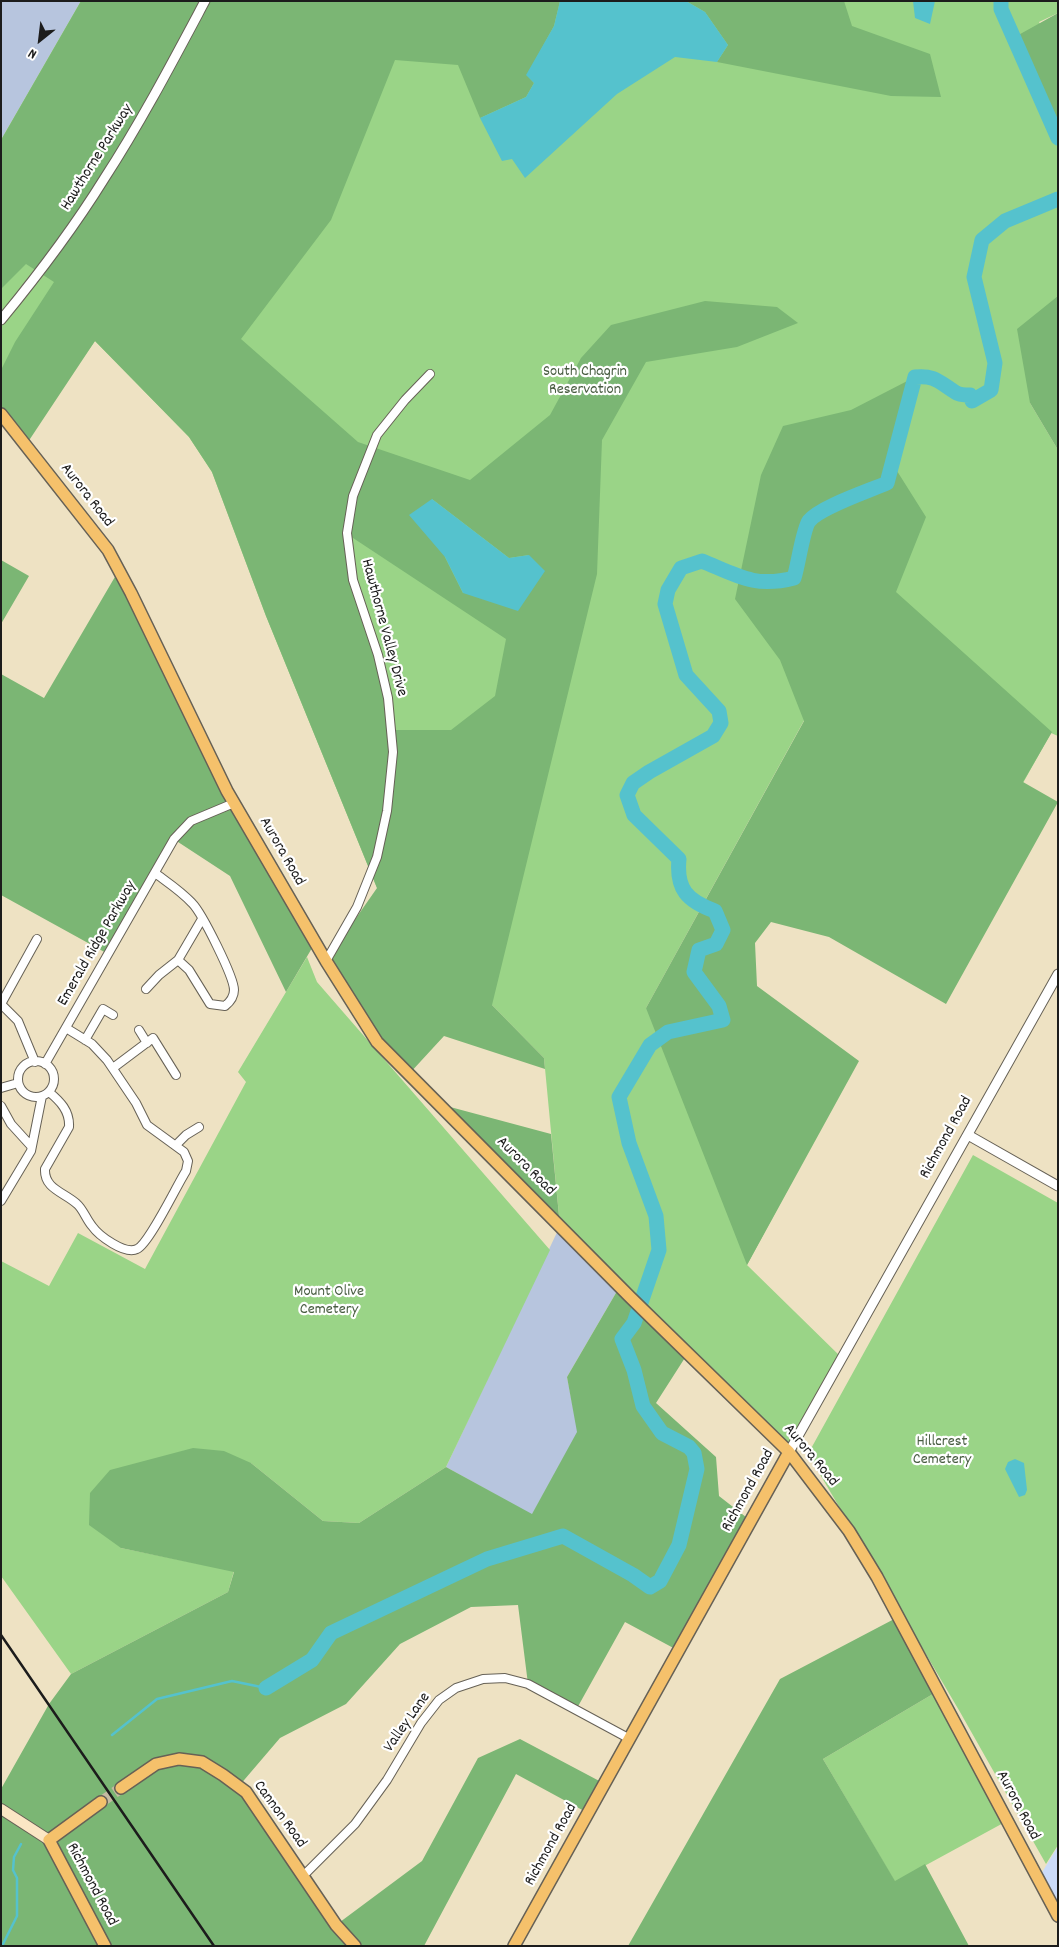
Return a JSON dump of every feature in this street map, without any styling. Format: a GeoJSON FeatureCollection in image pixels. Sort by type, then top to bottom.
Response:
{"type":"FeatureCollection","features":[{"type":"Feature","properties":{"kind":"main road","name":"Aurora Road"},"geometry":{"type":"LineString","coordinates":[[1,414],[108,550],[234,803],[326,961],[377,1042],[650,1317],[789,1452],[849,1531],[877,1577],[1058,1916]]}},
{"type":"Feature","properties":{"kind":"main road","name":"Richmond Road"},"geometry":{"type":"LineString","coordinates":[[514,1946],[789,1452]]}},
{"type":"Feature","properties":{"kind":"main road","name":"Cannon Road"},"geometry":{"type":"LineString","coordinates":[[121,1788],[156,1764],[179,1759],[202,1762],[223,1774],[246,1792],[336,1925],[355,1946]]}},
{"type":"Feature","properties":{"kind":"main road"},"geometry":{"type":"LineString","coordinates":[[1,1809],[28,1824],[49,1840],[101,1802]]}},
{"type":"Feature","properties":{"kind":"main road","name":"Richmond Road"},"geometry":{"type":"LineString","coordinates":[[49,1840],[105,1946]]}},
{"type":"Feature","properties":{"kind":"street","name":"Hawthorne Parkway"},"geometry":{"type":"LineString","coordinates":[[1,320],[47,263],[104,180],[155,95],[205,1]]}},
{"type":"Feature","properties":{"kind":"street","name":"Hawthorne Valley Drive"},"geometry":{"type":"LineString","coordinates":[[326,961],[357,907],[377,857],[387,811],[393,752],[388,698],[353,580],[347,533],[353,496],[377,435],[430,374]]}},
{"type":"Feature","properties":{"kind":"street","name":"Emerald Ridge Parkway"},"geometry":{"type":"LineString","coordinates":[[45,1064],[174,840],[191,821],[234,803]]}},
{"type":"Feature","properties":{"kind":"street","name":"Emerald Ridge Parkway"},"geometry":{"type":"LineString","coordinates":[[155,873],[193,904],[202,919],[231,974],[234,990],[230,1002],[225,1006],[210,1004],[189,970],[178,960]]}},
{"type":"Feature","properties":{"kind":"street"},"geometry":{"type":"LineString","coordinates":[[146,989],[159,974],[178,960],[202,919]]}},
{"type":"Feature","properties":{"kind":"street"},"geometry":{"type":"LineString","coordinates":[[35,1062],[18,1021],[1,1004],[37,939]]}},
{"type":"Feature","properties":{"kind":"street","name":"Richmond Road"},"geometry":{"type":"LineString","coordinates":[[789,1452],[1058,974]]}},
{"type":"Feature","properties":{"kind":"street"},"geometry":{"type":"LineString","coordinates":[[85,1040],[103,1009],[113,1015]]}},
{"type":"Feature","properties":{"kind":"street","name":"Emerald Ridge Parkway"},"geometry":{"type":"LineString","coordinates":[[46,1094],[65,1109],[70,1120],[69,1126],[45,1169],[52,1188],[77,1204],[92,1227],[102,1236],[129,1251],[141,1247],[186,1171],[188,1161],[176,1145],[147,1125],[136,1103],[113,1068],[92,1044],[66,1028]]}},
{"type":"Feature","properties":{"kind":"street"},"geometry":{"type":"LineString","coordinates":[[139,1030],[147,1043]]}},
{"type":"Feature","properties":{"kind":"street"},"geometry":{"type":"LineString","coordinates":[[113,1068],[153,1038],[176,1075]]}},
{"type":"Feature","properties":{"kind":"street"},"geometry":{"type":"LineString","coordinates":[[1,1200],[32,1146],[46,1094],[54,1077],[45,1064],[35,1062],[22,1068],[18,1083]]}},
{"type":"Feature","properties":{"kind":"street"},"geometry":{"type":"LineString","coordinates":[[1,1088],[18,1083]]}},
{"type":"Feature","properties":{"kind":"street"},"geometry":{"type":"LineString","coordinates":[[18,1083],[27,1095],[46,1094]]}},
{"type":"Feature","properties":{"kind":"street"},"geometry":{"type":"LineString","coordinates":[[2,1112],[32,1146]]}},
{"type":"Feature","properties":{"kind":"street"},"geometry":{"type":"LineString","coordinates":[[176,1145],[186,1135],[199,1127]]}},
{"type":"Feature","properties":{"kind":"street"},"geometry":{"type":"LineString","coordinates":[[968,1135],[1058,1186]]}},
{"type":"Feature","properties":{"kind":"street","name":"Valley Lane"},"geometry":{"type":"LineString","coordinates":[[303,1876],[354,1824],[387,1780],[421,1723],[439,1700],[456,1688],[490,1679],[505,1678],[528,1684],[630,1739]]}},
{"type":"Feature","properties":{"kind":"shaded area"},"geometry":{"type":"Polygon","coordinates":[[[1,1],[81,1],[1,140],[1,1]]]}},
{"type":"Feature","properties":{"kind":"shaded area"},"geometry":{"type":"Polygon","coordinates":[[[560,1226],[620,1286],[567,1377],[578,1432],[532,1515],[446,1467],[560,1226]]]}},
{"type":"Feature","properties":{"kind":"shaded area"},"geometry":{"type":"Polygon","coordinates":[[[1058,1846],[1058,1916],[1038,1879],[1058,1846]]]}},
{"type":"Feature","properties":{"kind":"green space","name":"South Chagrin Reservation"},"geometry":{"type":"Polygon","coordinates":[[[81,1],[1058,1],[1058,13],[1039,22],[1058,62],[1058,353],[1030,403],[1058,450],[1058,736],[1051,733],[1023,783],[829,675],[646,1008],[828,1115],[747,1265],[842,1358],[789,1452],[560,1226],[544,1058],[377,888],[266,616],[212,472],[189,437],[95,341],[25,440],[7,417],[1,426],[1,140],[81,1]]]}},
{"type":"Feature","properties":{"kind":"green space"},"geometry":{"type":"Polygon","coordinates":[[[81,1],[560,1],[554,26],[527,75],[534,83],[526,97],[480,118],[458,65],[395,60],[331,220],[241,339],[358,442],[470,480],[550,415],[581,358],[611,325],[705,301],[777,307],[798,323],[737,347],[646,362],[602,440],[597,574],[492,1005],[544,1058],[545,1069],[444,1036],[409,1074],[377,1042],[326,961],[377,888],[266,616],[212,472],[189,437],[95,341],[26,445],[1,414],[1,370],[15,342],[54,282],[26,264],[1,289],[1,140],[81,1]],[[432,499],[445,557],[463,593],[529,555],[509,558],[432,499]],[[347,534],[353,580],[378,655],[391,730],[451,730],[495,696],[506,639],[347,534]]]}},
{"type":"Feature","properties":{"kind":"green space"},"geometry":{"type":"Polygon","coordinates":[[[686,1],[844,1],[852,26],[930,54],[941,97],[891,96],[717,62],[728,45],[705,12],[686,1]]]}},
{"type":"Feature","properties":{"kind":"green space"},"geometry":{"type":"Polygon","coordinates":[[[1058,13],[1058,138],[1013,38],[1058,13]]]}},
{"type":"Feature","properties":{"kind":"green space"},"geometry":{"type":"Polygon","coordinates":[[[1058,296],[1058,450],[1030,403],[1017,329],[1058,296]]]}},
{"type":"Feature","properties":{"kind":"green space"},"geometry":{"type":"Polygon","coordinates":[[[915,377],[892,463],[926,517],[896,592],[1052,732],[1023,782],[1058,802],[946,1004],[829,937],[771,922],[755,943],[757,986],[859,1061],[747,1265],[646,1008],[804,721],[780,660],[735,599],[761,475],[783,426],[851,410],[915,377]]]}},
{"type":"Feature","properties":{"kind":"green space"},"geometry":{"type":"Polygon","coordinates":[[[1,560],[29,576],[1,624],[1,560]]]}},
{"type":"Feature","properties":{"kind":"green space"},"geometry":{"type":"Polygon","coordinates":[[[119,570],[227,791],[315,943],[286,992],[230,876],[175,840],[108,954],[1,895],[1,674],[44,698],[119,570]]]}},
{"type":"Feature","properties":{"kind":"green space","name":"Mount Olive Cemetery"},"geometry":{"type":"Polygon","coordinates":[[[307,957],[317,982],[550,1250],[446,1467],[359,1523],[323,1521],[251,1463],[121,1548],[234,1571],[228,1592],[71,1674],[1,1576],[1,1261],[49,1286],[78,1233],[145,1269],[246,1082],[238,1072],[307,957]]]}},
{"type":"Feature","properties":{"kind":"green space"},"geometry":{"type":"Polygon","coordinates":[[[439,1104],[551,1134],[560,1226],[439,1104]]]}},
{"type":"Feature","properties":{"kind":"green space","name":"Hillcrest Cemetery"},"geometry":{"type":"Polygon","coordinates":[[[973,1155],[1058,1203],[1058,1845],[1046,1864],[960,1712],[808,1454],[973,1155]]]}},
{"type":"Feature","properties":{"kind":"green space"},"geometry":{"type":"Polygon","coordinates":[[[620,1286],[688,1353],[656,1403],[716,1457],[719,1496],[751,1521],[679,1651],[625,1622],[576,1710],[528,1684],[518,1605],[471,1607],[400,1644],[346,1704],[280,1738],[239,1786],[336,1925],[422,1861],[478,1758],[520,1739],[605,1784],[586,1812],[516,1774],[424,1946],[1,1946],[1,1789],[49,1704],[71,1674],[228,1592],[234,1572],[121,1548],[89,1525],[90,1493],[110,1470],[193,1448],[224,1451],[251,1463],[323,1521],[359,1523],[446,1467],[532,1514],[577,1432],[567,1377],[620,1286]]]}},
{"type":"Feature","properties":{"kind":"green space"},"geometry":{"type":"Polygon","coordinates":[[[898,1617],[938,1691],[823,1759],[895,1881],[925,1864],[969,1946],[628,1946],[780,1679],[898,1617]]]}},
{"type":"Feature","properties":{"kind":"green space"},"geometry":{"type":"Polygon","coordinates":[[[938,1691],[1007,1821],[895,1882],[823,1759],[938,1691]]]}},
{"type":"Feature","properties":{"kind":"water"},"geometry":{"type":"Polygon","coordinates":[[[560,1],[686,1],[705,12],[728,45],[717,62],[675,57],[617,94],[525,178],[512,159],[502,161],[480,118],[526,97],[534,83],[526,75],[554,26],[560,1]]]}},
{"type":"Feature","properties":{"kind":"water"},"geometry":{"type":"Polygon","coordinates":[[[913,1],[935,1],[930,24],[915,18],[913,1]]]}},
{"type":"Feature","properties":{"kind":"water"},"geometry":{"type":"Polygon","coordinates":[[[432,499],[509,558],[529,555],[545,571],[518,611],[463,593],[445,557],[409,515],[432,499]]]}},
{"type":"Feature","properties":{"kind":"water"},"geometry":{"type":"Polygon","coordinates":[[[1015,1459],[1024,1463],[1027,1490],[1025,1495],[1019,1497],[1005,1469],[1008,1462],[1015,1459]]]}},
{"type":"Feature","properties":{"kind":"waterway"},"geometry":{"type":"LineString","coordinates":[[1001,1],[1001,9],[1058,138]]}},
{"type":"Feature","properties":{"kind":"waterway"},"geometry":{"type":"LineString","coordinates":[[266,1688],[312,1660],[331,1633],[487,1559],[563,1536],[633,1575],[650,1587],[660,1581],[679,1545],[697,1469],[694,1453],[689,1447],[662,1433],[643,1406],[634,1370],[622,1339],[634,1323],[659,1250],[656,1216],[629,1143],[619,1097],[650,1045],[668,1032],[723,1020],[719,1006],[694,972],[699,950],[716,944],[723,930],[715,911],[697,903],[685,892],[679,878],[679,859],[634,815],[627,795],[633,783],[713,736],[721,723],[719,711],[686,675],[665,604],[668,590],[681,568],[702,561],[737,576],[757,581],[768,582],[794,578],[809,521],[823,510],[887,483],[915,377],[932,378],[957,393],[970,395],[972,401],[991,390],[995,363],[974,277],[982,240],[1005,221],[1058,199]]}},
{"type":"Feature","properties":{"kind":"waterway"},"geometry":{"type":"LineString","coordinates":[[112,1735],[157,1699],[232,1681],[266,1688]]}},
{"type":"Feature","properties":{"kind":"waterway"},"geometry":{"type":"LineString","coordinates":[[2,1946],[17,1916],[17,1878],[13,1870],[14,1857],[21,1844]]}},
{"type":"Feature","properties":{"kind":"tunnel"},"geometry":{"type":"LineString","coordinates":[[101,1802],[121,1788]]}},
{"type":"Feature","properties":{"kind":"railway"},"geometry":{"type":"LineString","coordinates":[[1,1635],[214,1946]]}}]}
